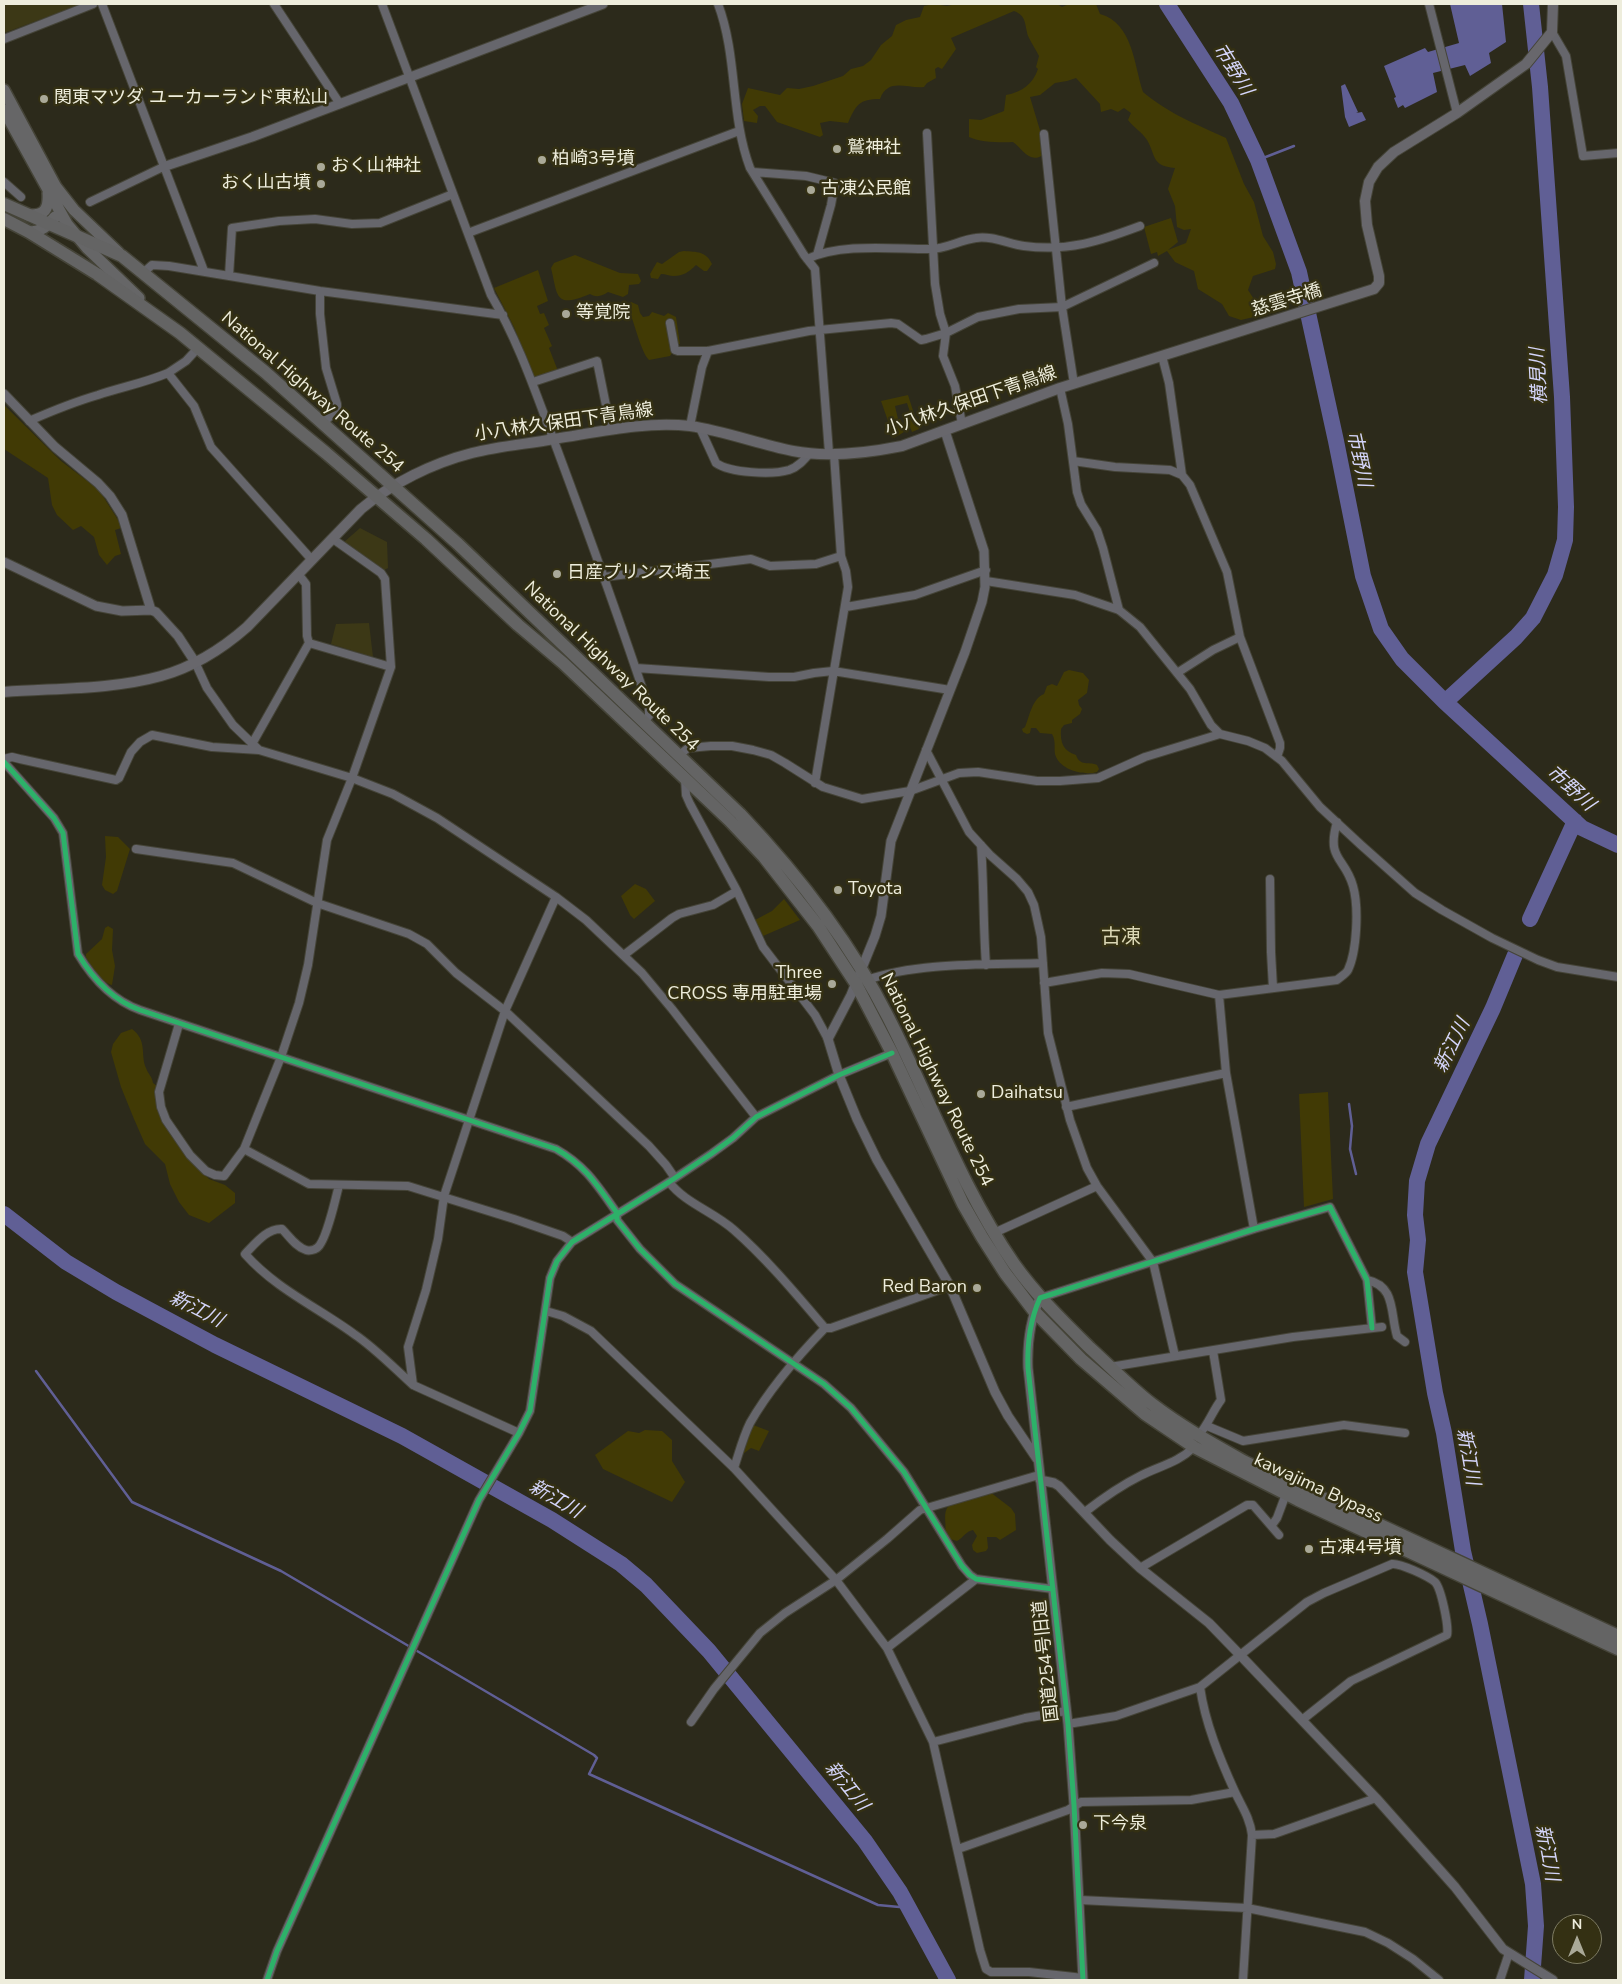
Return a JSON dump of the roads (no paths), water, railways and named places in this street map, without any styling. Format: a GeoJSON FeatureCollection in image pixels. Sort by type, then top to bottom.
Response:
{"type":"FeatureCollection","features":[{"type":"Feature","properties":{"kind":"highway","name":"National Highway Route 254"},"geometry":{"type":"LineString","coordinates":[[4,204],[122,256],[265,372],[484,568],[773,848],[813,899],[898,1036],[955,1159],[994,1233],[1040,1298]]}},
{"type":"Feature","properties":{"kind":"highway","name":"National Highway Route 254"},"geometry":{"type":"LineString","coordinates":[[4,219],[29,232],[97,274],[180,333],[376,496],[563,663],[730,821],[782,879],[861,977],[892,1053],[963,1204],[996,1259],[1034,1311]]}},
{"type":"Feature","properties":{"kind":"highway","name":"kawajima Bypass"},"geometry":{"type":"LineString","coordinates":[[1040,1298],[1110,1366],[1196,1441],[1618,1636]]}},
{"type":"Feature","properties":{"kind":"highway","name":"kawajima Bypass"},"geometry":{"type":"LineString","coordinates":[[1034,1311],[1081,1359],[1146,1414],[1286,1494],[1618,1649]]}},
{"type":"Feature","properties":{"kind":"main road"},"geometry":{"type":"LineString","coordinates":[[1456,113],[1528,60],[1540,48],[1552,32],[1553,4]]}},
{"type":"Feature","properties":{"kind":"main road"},"geometry":{"type":"LineString","coordinates":[[4,90],[52,189],[58,211],[75,235],[124,285],[180,333]]}},
{"type":"Feature","properties":{"kind":"main road"},"geometry":{"type":"LineString","coordinates":[[4,110],[52,189],[122,256]]}},
{"type":"Feature","properties":{"kind":"main road","name":"慈雲寺橋"},"geometry":{"type":"LineString","coordinates":[[1217,340],[1374,290],[1379,282],[1367,225],[1365,201],[1370,182],[1378,167],[1394,152],[1456,113]]}},
{"type":"Feature","properties":{"kind":"main road"},"geometry":{"type":"LineString","coordinates":[[28,215],[37,215],[43,212],[47,207],[52,189]]}},
{"type":"Feature","properties":{"kind":"main road"},"geometry":{"type":"LineString","coordinates":[[29,232],[36,232],[49,224],[58,211]]}},
{"type":"Feature","properties":{"kind":"main road","name":"小八林久保田下青鳥線"},"geometry":{"type":"LineString","coordinates":[[4,692],[137,681],[161,676],[195,662],[237,636],[376,496],[430,468],[471,453],[648,425],[695,427],[785,449],[810,453],[832,454],[881,450],[902,446],[1060,388],[1217,340]]}},
{"type":"Feature","properties":{"kind":"street"},"geometry":{"type":"LineString","coordinates":[[4,38],[93,4]]}},
{"type":"Feature","properties":{"kind":"street"},"geometry":{"type":"LineString","coordinates":[[102,4],[204,271]]}},
{"type":"Feature","properties":{"kind":"street"},"geometry":{"type":"LineString","coordinates":[[274,4],[340,104]]}},
{"type":"Feature","properties":{"kind":"street"},"geometry":{"type":"LineString","coordinates":[[382,4],[492,295],[533,382],[604,576],[636,668],[649,713],[643,723]]}},
{"type":"Feature","properties":{"kind":"street"},"geometry":{"type":"LineString","coordinates":[[90,202],[163,167],[340,104],[603,4]]}},
{"type":"Feature","properties":{"kind":"street"},"geometry":{"type":"LineString","coordinates":[[718,4],[724,22],[730,53],[744,153],[753,172],[815,269],[819,330],[841,556],[846,571],[848,587],[815,783]]}},
{"type":"Feature","properties":{"kind":"street"},"geometry":{"type":"LineString","coordinates":[[1428,4],[1456,113]]}},
{"type":"Feature","properties":{"kind":"street"},"geometry":{"type":"LineString","coordinates":[[1552,32],[1566,56],[1583,156],[1618,153]]}},
{"type":"Feature","properties":{"kind":"street"},"geometry":{"type":"LineString","coordinates":[[468,233],[740,131]]}},
{"type":"Feature","properties":{"kind":"street"},"geometry":{"type":"LineString","coordinates":[[927,132],[936,284],[940,314],[946,333],[943,356],[955,386],[962,424]]}},
{"type":"Feature","properties":{"kind":"street"},"geometry":{"type":"LineString","coordinates":[[1044,134],[1062,307],[1074,384]]}},
{"type":"Feature","properties":{"kind":"street"},"geometry":{"type":"LineString","coordinates":[[753,172],[806,176],[835,183],[817,255]]}},
{"type":"Feature","properties":{"kind":"street"},"geometry":{"type":"LineString","coordinates":[[4,182],[21,197]]}},
{"type":"Feature","properties":{"kind":"street"},"geometry":{"type":"LineString","coordinates":[[229,276],[229,250],[232,228],[315,219],[352,224],[380,223],[453,194]]}},
{"type":"Feature","properties":{"kind":"street"},"geometry":{"type":"LineString","coordinates":[[807,259],[817,255],[862,248],[933,250],[976,238],[1025,246],[1056,248],[1100,241],[1140,226]]}},
{"type":"Feature","properties":{"kind":"street"},"geometry":{"type":"LineString","coordinates":[[670,323],[675,350],[708,351],[819,330],[891,323],[898,324],[921,340],[946,333],[978,317],[1019,309],[1062,307],[1154,263]]}},
{"type":"Feature","properties":{"kind":"street"},"geometry":{"type":"LineString","coordinates":[[143,273],[152,265],[157,265],[320,291],[503,315]]}},
{"type":"Feature","properties":{"kind":"street"},"geometry":{"type":"LineString","coordinates":[[320,291],[320,314],[326,368],[337,404],[337,410],[323,423]]}},
{"type":"Feature","properties":{"kind":"street"},"geometry":{"type":"LineString","coordinates":[[29,421],[66,405],[141,384],[168,373],[186,361],[198,348]]}},
{"type":"Feature","properties":{"kind":"street"},"geometry":{"type":"LineString","coordinates":[[708,351],[702,366],[695,427],[716,463],[721,467],[733,470],[756,472],[788,470],[799,465],[810,453]]}},
{"type":"Feature","properties":{"kind":"street"},"geometry":{"type":"LineString","coordinates":[[1162,356],[1169,383],[1182,475]]}},
{"type":"Feature","properties":{"kind":"street"},"geometry":{"type":"LineString","coordinates":[[533,382],[596,361],[611,430]]}},
{"type":"Feature","properties":{"kind":"street"},"geometry":{"type":"LineString","coordinates":[[168,373],[194,406],[211,447],[312,560]]}},
{"type":"Feature","properties":{"kind":"street"},"geometry":{"type":"LineString","coordinates":[[1060,388],[1081,504],[1097,530],[1118,610]]}},
{"type":"Feature","properties":{"kind":"street"},"geometry":{"type":"LineString","coordinates":[[4,394],[55,447],[98,482],[118,508],[134,550],[151,610]]}},
{"type":"Feature","properties":{"kind":"street"},"geometry":{"type":"LineString","coordinates":[[828,1039],[861,977],[881,916],[888,853],[895,829],[979,611],[986,581],[986,570],[979,534],[945,431]]}},
{"type":"Feature","properties":{"kind":"street"},"geometry":{"type":"LineString","coordinates":[[1073,461],[1115,467],[1170,470],[1182,475],[1190,484],[1227,572],[1240,637],[1280,743],[1277,756]]}},
{"type":"Feature","properties":{"kind":"street"},"geometry":{"type":"LineString","coordinates":[[179,1024],[159,1092],[161,1106],[166,1120],[190,1155],[206,1171],[224,1176],[244,1149],[281,1057],[299,1003],[308,965],[327,840],[352,778],[391,667],[385,579],[381,573],[332,539]]}},
{"type":"Feature","properties":{"kind":"street"},"geometry":{"type":"LineString","coordinates":[[604,576],[751,559],[770,566],[816,564],[841,556]]}},
{"type":"Feature","properties":{"kind":"street"},"geometry":{"type":"LineString","coordinates":[[4,562],[96,606],[122,612],[151,610],[156,612],[167,623],[195,662],[207,688],[233,725],[259,750]]}},
{"type":"Feature","properties":{"kind":"street"},"geometry":{"type":"LineString","coordinates":[[846,606],[915,595],[986,570]]}},
{"type":"Feature","properties":{"kind":"street"},"geometry":{"type":"LineString","coordinates":[[299,575],[306,584],[306,636],[309,643]]}},
{"type":"Feature","properties":{"kind":"street"},"geometry":{"type":"LineString","coordinates":[[986,581],[1075,595],[1118,610],[1140,627],[1177,673],[1195,696],[1210,725],[1220,734],[1256,743],[1277,756],[1314,801],[1388,870],[1415,892],[1471,927],[1538,960],[1557,967],[1618,977]]}},
{"type":"Feature","properties":{"kind":"street"},"geometry":{"type":"LineString","coordinates":[[1177,673],[1213,650],[1240,637]]}},
{"type":"Feature","properties":{"kind":"street"},"geometry":{"type":"LineString","coordinates":[[309,643],[391,667]]}},
{"type":"Feature","properties":{"kind":"street"},"geometry":{"type":"LineString","coordinates":[[252,744],[309,643]]}},
{"type":"Feature","properties":{"kind":"street"},"geometry":{"type":"LineString","coordinates":[[636,668],[770,677],[794,677],[834,671],[950,690]]}},
{"type":"Feature","properties":{"kind":"street"},"geometry":{"type":"LineString","coordinates":[[678,756],[688,748],[711,746],[732,746],[753,750],[771,755],[815,783],[862,799],[910,791],[960,773],[978,772],[1037,781],[1098,778],[1146,756],[1220,734]]}},
{"type":"Feature","properties":{"kind":"street"},"geometry":{"type":"LineString","coordinates":[[756,1117],[672,1008],[624,955],[586,920],[556,897],[434,816],[394,794],[352,778],[259,750],[212,747],[152,735],[140,742],[131,752],[119,778],[116,780],[20,758],[12,757],[4,760],[54,818],[62,833],[78,954],[86,968],[108,993],[125,1005],[556,1148],[573,1158],[591,1176],[617,1214],[617,1220],[640,1249],[675,1284],[835,1392],[851,1408],[904,1472],[962,1566],[970,1575],[976,1579],[1053,1589]]}},
{"type":"Feature","properties":{"kind":"street"},"geometry":{"type":"LineString","coordinates":[[926,750],[969,832],[1018,879],[1028,892],[1038,919],[1048,1033],[1066,1107],[1080,1151],[1097,1186],[1153,1262],[1175,1356]]}},
{"type":"Feature","properties":{"kind":"street"},"geometry":{"type":"LineString","coordinates":[[684,779],[686,795],[690,804],[737,891],[763,947],[815,1015],[828,1039],[839,1075],[857,1119],[877,1160],[950,1286],[1000,1400],[1016,1430],[1037,1459]]}},
{"type":"Feature","properties":{"kind":"street"},"geometry":{"type":"LineString","coordinates":[[1044,983],[1102,973],[1129,974],[1219,995],[1336,980],[1347,972],[1352,959],[1355,939],[1355,895],[1353,884],[1336,856],[1333,845],[1333,836],[1337,822]]}},
{"type":"Feature","properties":{"kind":"street"},"geometry":{"type":"LineString","coordinates":[[981,845],[986,965]]}},
{"type":"Feature","properties":{"kind":"street"},"geometry":{"type":"LineString","coordinates":[[136,849],[233,863],[317,903],[408,934],[427,944],[456,973],[505,1011],[649,1146],[666,1164],[672,1180],[688,1199],[733,1229],[789,1285],[825,1328]]}},
{"type":"Feature","properties":{"kind":"street"},"geometry":{"type":"LineString","coordinates":[[1270,879],[1270,952],[1274,988]]}},
{"type":"Feature","properties":{"kind":"street"},"geometry":{"type":"LineString","coordinates":[[624,955],[672,918],[713,905],[737,891]]}},
{"type":"Feature","properties":{"kind":"street"},"geometry":{"type":"LineString","coordinates":[[413,1385],[408,1347],[426,1290],[438,1239],[444,1196],[505,1011],[556,897]]}},
{"type":"Feature","properties":{"kind":"street"},"geometry":{"type":"LineString","coordinates":[[861,977],[938,967],[1043,963]]}},
{"type":"Feature","properties":{"kind":"street"},"geometry":{"type":"LineString","coordinates":[[1219,995],[1226,1073],[1254,1229]]}},
{"type":"Feature","properties":{"kind":"street"},"geometry":{"type":"LineString","coordinates":[[267,1980],[276,1952],[481,1496],[530,1411],[550,1278],[557,1261],[572,1242],[672,1180],[733,1138],[756,1117],[839,1075],[892,1053]]}},
{"type":"Feature","properties":{"kind":"street"},"geometry":{"type":"LineString","coordinates":[[1066,1107],[1226,1073]]}},
{"type":"Feature","properties":{"kind":"street"},"geometry":{"type":"LineString","coordinates":[[244,1149],[310,1184],[397,1184],[444,1196],[547,1230],[572,1242]]}},
{"type":"Feature","properties":{"kind":"street"},"geometry":{"type":"LineString","coordinates":[[340,1185],[323,1240],[318,1248],[305,1250],[298,1246],[282,1229],[278,1229],[266,1234],[245,1254],[259,1270],[355,1334],[413,1385],[519,1433]]}},
{"type":"Feature","properties":{"kind":"street"},"geometry":{"type":"LineString","coordinates":[[994,1233],[1097,1186]]}},
{"type":"Feature","properties":{"kind":"street"},"geometry":{"type":"LineString","coordinates":[[1040,1298],[1254,1229],[1330,1207],[1367,1280],[1372,1328]]}},
{"type":"Feature","properties":{"kind":"street"},"geometry":{"type":"LineString","coordinates":[[1367,1280],[1376,1282],[1389,1295],[1397,1336],[1405,1342]]}},
{"type":"Feature","properties":{"kind":"street"},"geometry":{"type":"LineString","coordinates":[[734,1468],[750,1424],[791,1363],[825,1328],[831,1328],[950,1286]]}},
{"type":"Feature","properties":{"kind":"street","name":"国道254号旧道"},"geometry":{"type":"LineString","coordinates":[[1040,1298],[1034,1311],[1027,1352],[1037,1459],[1068,1724],[1080,1900],[1083,1979]]}},
{"type":"Feature","properties":{"kind":"street"},"geometry":{"type":"LineString","coordinates":[[546,1311],[563,1316],[591,1331],[734,1468],[836,1580],[887,1648],[933,1742],[980,1950],[986,1969],[991,1972],[1028,1972],[1083,1979]]}},
{"type":"Feature","properties":{"kind":"street"},"geometry":{"type":"LineString","coordinates":[[1110,1366],[1293,1337],[1382,1327]]}},
{"type":"Feature","properties":{"kind":"street"},"geometry":{"type":"LineString","coordinates":[[1085,1512],[1110,1493],[1142,1475],[1177,1461],[1196,1441],[1207,1426],[1221,1400],[1214,1351]]}},
{"type":"Feature","properties":{"kind":"street"},"geometry":{"type":"LineString","coordinates":[[1207,1426],[1242,1441],[1344,1425],[1405,1433]]}},
{"type":"Feature","properties":{"kind":"street"},"geometry":{"type":"LineString","coordinates":[[691,1722],[714,1689],[760,1633],[785,1613],[836,1580],[920,1510],[1040,1478],[1054,1482],[1140,1568],[1208,1623],[1241,1656],[1376,1798],[1455,1887],[1503,1949],[1550,1979]]}},
{"type":"Feature","properties":{"kind":"street"},"geometry":{"type":"LineString","coordinates":[[1272,1525],[1277,1518],[1286,1494]]}},
{"type":"Feature","properties":{"kind":"street"},"geometry":{"type":"LineString","coordinates":[[1140,1568],[1247,1505],[1253,1505],[1280,1535]]}},
{"type":"Feature","properties":{"kind":"street"},"geometry":{"type":"LineString","coordinates":[[1068,1724],[1116,1716],[1200,1687],[1307,1602],[1392,1564],[1402,1565],[1434,1581],[1439,1588],[1447,1635],[1351,1680],[1302,1720]]}},
{"type":"Feature","properties":{"kind":"street"},"geometry":{"type":"LineString","coordinates":[[887,1648],[976,1579]]}},
{"type":"Feature","properties":{"kind":"street"},"geometry":{"type":"LineString","coordinates":[[1200,1687],[1204,1713],[1235,1792],[1247,1815],[1252,1835],[1243,1980]]}},
{"type":"Feature","properties":{"kind":"street"},"geometry":{"type":"LineString","coordinates":[[933,1742],[1025,1718],[1066,1711]]}},
{"type":"Feature","properties":{"kind":"street"},"geometry":{"type":"LineString","coordinates":[[958,1849],[1068,1810],[1081,1802],[1191,1800],[1235,1792]]}},
{"type":"Feature","properties":{"kind":"street"},"geometry":{"type":"LineString","coordinates":[[1252,1835],[1274,1834],[1376,1798]]}},
{"type":"Feature","properties":{"kind":"street"},"geometry":{"type":"LineString","coordinates":[[1080,1900],[1247,1908],[1365,1932],[1405,1954],[1439,1980]]}},
{"type":"Feature","properties":{"kind":"street"},"geometry":{"type":"LineString","coordinates":[[1500,1980],[1509,1953]]}},
{"type":"Feature","properties":{"kind":"waterway","name":"市野川"},"geometry":{"type":"LineString","coordinates":[[1167,4],[1231,103],[1258,160],[1299,272],[1363,576],[1381,629],[1402,659],[1445,702],[1582,828],[1618,845]]}},
{"type":"Feature","properties":{"kind":"waterway","name":"横見川"},"geometry":{"type":"LineString","coordinates":[[1445,702],[1516,637],[1533,618],[1555,575],[1565,540],[1566,507],[1562,397],[1540,87],[1531,4]]}},
{"type":"Feature","properties":{"kind":"waterway"},"geometry":{"type":"LineString","coordinates":[[1258,160],[1294,146]]}},
{"type":"Feature","properties":{"kind":"waterway","name":"新江川"},"geometry":{"type":"LineString","coordinates":[[1530,919],[1575,821]]}},
{"type":"Feature","properties":{"kind":"waterway","name":"新江川"},"geometry":{"type":"LineString","coordinates":[[1515,955],[1493,1008],[1428,1144],[1417,1181],[1415,1215],[1418,1240],[1415,1272],[1463,1551],[1480,1624],[1533,1884],[1536,1926],[1532,1980]]}},
{"type":"Feature","properties":{"kind":"waterway"},"geometry":{"type":"LineString","coordinates":[[1349,1104],[1352,1126],[1350,1149],[1356,1174]]}},
{"type":"Feature","properties":{"kind":"waterway","name":"新江川"},"geometry":{"type":"LineString","coordinates":[[4,1214],[66,1262],[116,1292],[215,1345],[402,1436],[552,1520],[621,1564],[646,1585],[709,1651],[865,1841],[900,1892],[948,1980]]}},
{"type":"Feature","properties":{"kind":"waterway"},"geometry":{"type":"LineString","coordinates":[[36,1371],[132,1502],[281,1571],[594,1755],[597,1758],[589,1774],[878,1905],[910,1908]]}},
{"type":"Feature","properties":{"kind":"place","name":"関東マツダ ユーカーランド東松山"},"geometry":{"type":"Point","coordinates":[44,99]}},
{"type":"Feature","properties":{"kind":"place","name":"鷲神社"},"geometry":{"type":"Point","coordinates":[837,149]}},
{"type":"Feature","properties":{"kind":"place","name":"柏崎3号墳"},"geometry":{"type":"Point","coordinates":[542,160]}},
{"type":"Feature","properties":{"kind":"place","name":"おく山神社"},"geometry":{"type":"Point","coordinates":[321,167]}},
{"type":"Feature","properties":{"kind":"place","name":"おく山古墳"},"geometry":{"type":"Point","coordinates":[321,184]}},
{"type":"Feature","properties":{"kind":"place","name":"古凍公民館"},"geometry":{"type":"Point","coordinates":[811,190]}},
{"type":"Feature","properties":{"kind":"place","name":"等覚院"},"geometry":{"type":"Point","coordinates":[566,314]}},
{"type":"Feature","properties":{"kind":"place","name":"日産プリンス埼玉"},"geometry":{"type":"Point","coordinates":[557,574]}},
{"type":"Feature","properties":{"kind":"place","name":"Toyota"},"geometry":{"type":"Point","coordinates":[838,890]}},
{"type":"Feature","properties":{"kind":"place","name":"Three CROSS 専用駐車場"},"geometry":{"type":"Point","coordinates":[832,984]}},
{"type":"Feature","properties":{"kind":"place","name":"Daihatsu"},"geometry":{"type":"Point","coordinates":[981,1094]}},
{"type":"Feature","properties":{"kind":"place","name":"Red Baron"},"geometry":{"type":"Point","coordinates":[977,1288]}},
{"type":"Feature","properties":{"kind":"place","name":"古凍4号墳"},"geometry":{"type":"Point","coordinates":[1309,1549]}},
{"type":"Feature","properties":{"kind":"place","name":"下今泉"},"geometry":{"type":"Point","coordinates":[1083,1825]}},
{"type":"Feature","properties":{"kind":"district","name":"古凍"},"geometry":{"type":"Point","coordinates":[1121,938]}}]}
